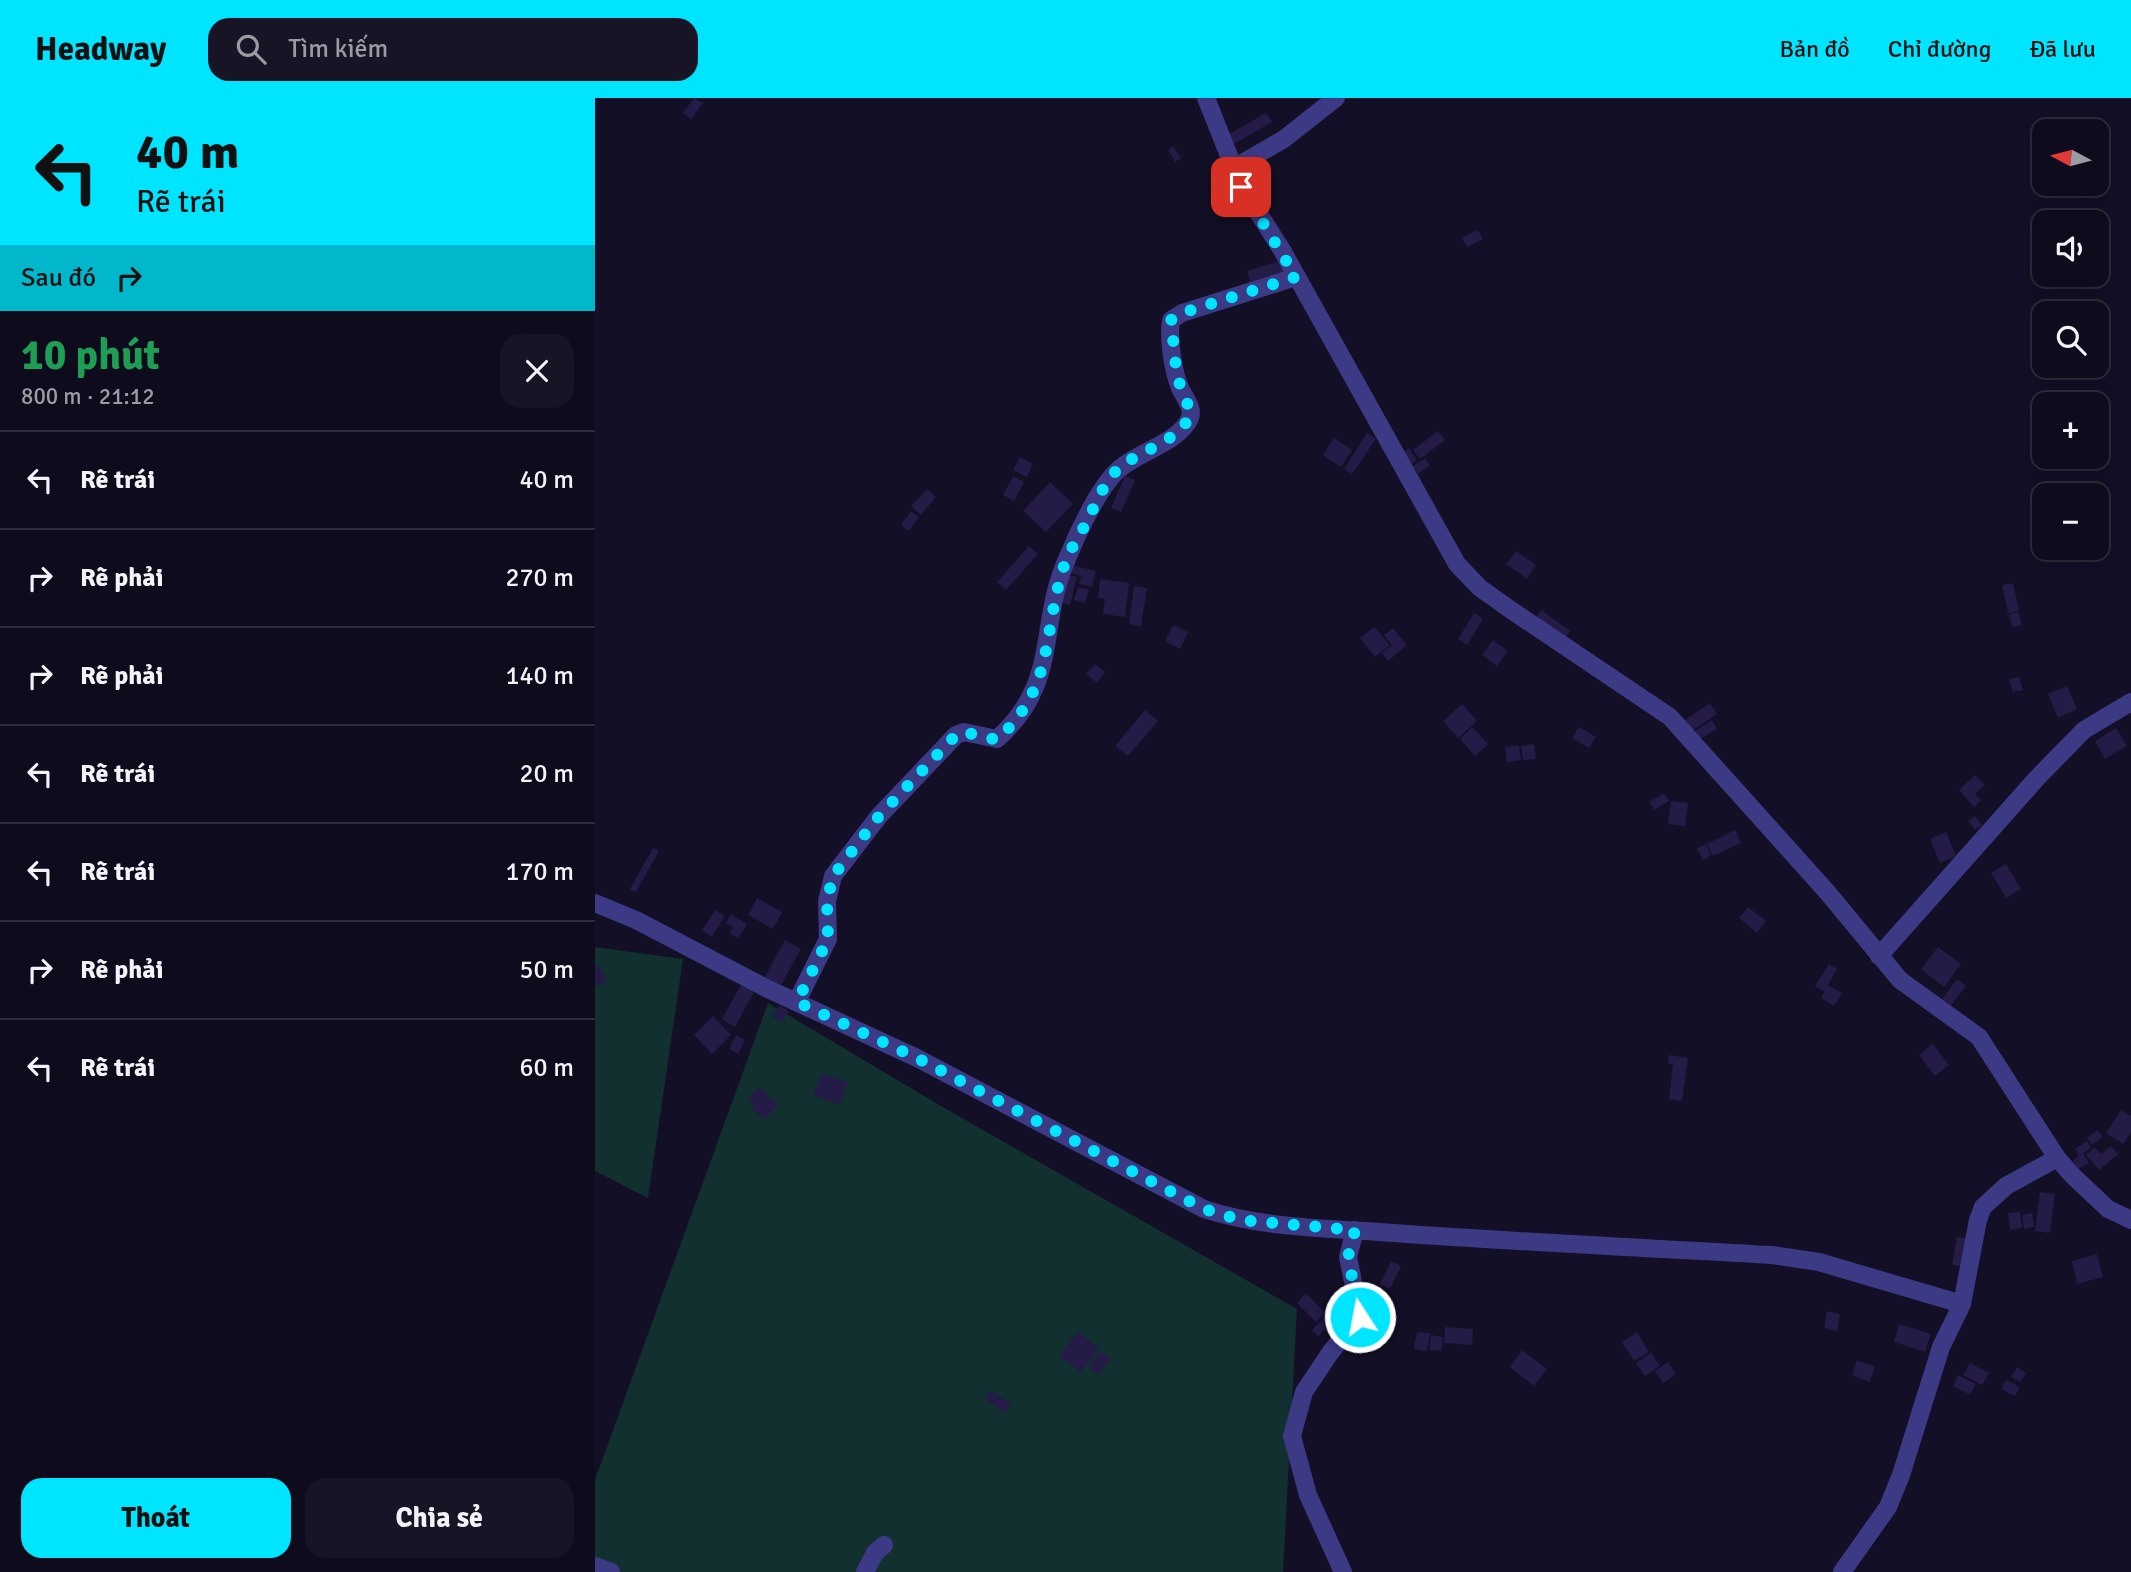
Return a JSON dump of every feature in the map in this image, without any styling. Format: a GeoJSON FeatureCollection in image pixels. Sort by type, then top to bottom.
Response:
{"type":"FeatureCollection","features":[{"type":"Feature","properties":{"kind":"street"},"geometry":{"type":"LineString","coordinates":[[1206,98],[1232,169],[1296,277],[1457,564],[1481,588],[1511,610],[1670,717],[1911,990],[1979,1037],[2057,1158],[2098,1200],[2131,1220]]}},
{"type":"Feature","properties":{"kind":"street"},"geometry":{"type":"LineString","coordinates":[[1232,169],[1284,139],[1336,98]]}},
{"type":"Feature","properties":{"kind":"street"},"geometry":{"type":"LineString","coordinates":[[797,1002],[828,939],[827,901],[833,876],[879,816],[956,735],[964,732],[997,740],[1027,705],[1040,677],[1066,559],[1107,483],[1123,465],[1173,435],[1189,420],[1191,413],[1177,377],[1171,320],[1182,313],[1296,277]]}},
{"type":"Feature","properties":{"kind":"street"},"geometry":{"type":"LineString","coordinates":[[1879,956],[2028,788],[2084,730],[2131,702]]}},
{"type":"Feature","properties":{"kind":"street"},"geometry":{"type":"LineString","coordinates":[[595,903],[636,920],[710,961],[917,1058],[1204,1209],[1240,1220],[1355,1230],[1772,1255],[1819,1262],[1962,1304]]}},
{"type":"Feature","properties":{"kind":"street"},"geometry":{"type":"LineString","coordinates":[[1842,1572],[1888,1507],[1918,1426],[1941,1347],[1962,1304],[1983,1206],[2006,1186],[2057,1158]]}},
{"type":"Feature","properties":{"kind":"street"},"geometry":{"type":"LineString","coordinates":[[1343,1572],[1308,1494],[1292,1436],[1304,1392],[1330,1353],[1360,1317],[1348,1257],[1355,1230]]}},
{"type":"Feature","properties":{"kind":"street"},"geometry":{"type":"LineString","coordinates":[[865,1572],[874,1553],[884,1545]]}},
{"type":"Feature","properties":{"kind":"street"},"geometry":{"type":"LineString","coordinates":[[595,1566],[611,1572]]}},
{"type":"Feature","properties":{"kind":"green space"},"geometry":{"type":"Polygon","coordinates":[[[595,947],[683,959],[648,1198],[595,1171],[595,947]]]}},
{"type":"Feature","properties":{"kind":"green space"},"geometry":{"type":"Polygon","coordinates":[[[768,1003],[941,1106],[1297,1309],[1283,1572],[595,1572],[595,1480],[768,1003]]]}},
{"type":"Feature","properties":{"kind":"building"},"geometry":{"type":"Polygon","coordinates":[[[694,98],[703,103],[691,119],[683,113],[694,98]]]}},
{"type":"Feature","properties":{"kind":"building"},"geometry":{"type":"Polygon","coordinates":[[[1266,113],[1272,122],[1234,144],[1229,134],[1266,113]]]}},
{"type":"Feature","properties":{"kind":"building"},"geometry":{"type":"Polygon","coordinates":[[[1173,146],[1181,158],[1175,162],[1168,150],[1173,146]]]}},
{"type":"Feature","properties":{"kind":"building"},"geometry":{"type":"Polygon","coordinates":[[[1478,230],[1483,239],[1467,247],[1462,238],[1478,230]]]}},
{"type":"Feature","properties":{"kind":"building"},"geometry":{"type":"Polygon","coordinates":[[[1283,260],[1287,276],[1251,286],[1247,271],[1283,260]]]}},
{"type":"Feature","properties":{"kind":"building"},"geometry":{"type":"Polygon","coordinates":[[[1438,431],[1445,440],[1420,459],[1413,450],[1438,431]]]}},
{"type":"Feature","properties":{"kind":"building"},"geometry":{"type":"Polygon","coordinates":[[[1367,433],[1376,439],[1352,474],[1344,469],[1367,433]]]}},
{"type":"Feature","properties":{"kind":"building"},"geometry":{"type":"Polygon","coordinates":[[[1334,438],[1352,450],[1341,467],[1323,455],[1334,438]]]}},
{"type":"Feature","properties":{"kind":"building"},"geometry":{"type":"Polygon","coordinates":[[[1409,448],[1417,460],[1408,467],[1399,455],[1409,448]]]}},
{"type":"Feature","properties":{"kind":"building"},"geometry":{"type":"Polygon","coordinates":[[[1020,457],[1033,464],[1027,477],[1013,470],[1020,457]]]}},
{"type":"Feature","properties":{"kind":"building"},"geometry":{"type":"Polygon","coordinates":[[[1425,458],[1430,465],[1418,474],[1413,466],[1425,458]]]}},
{"type":"Feature","properties":{"kind":"building"},"geometry":{"type":"Polygon","coordinates":[[[1013,476],[1024,482],[1014,501],[1003,495],[1013,476]]]}},
{"type":"Feature","properties":{"kind":"building"},"geometry":{"type":"Polygon","coordinates":[[[1125,476],[1135,480],[1121,512],[1111,508],[1125,476]]]}},
{"type":"Feature","properties":{"kind":"building"},"geometry":{"type":"Polygon","coordinates":[[[1050,482],[1073,504],[1046,532],[1023,511],[1050,482]]]}},
{"type":"Feature","properties":{"kind":"building"},"geometry":{"type":"Polygon","coordinates":[[[927,489],[936,497],[921,515],[911,506],[927,489]]]}},
{"type":"Feature","properties":{"kind":"building"},"geometry":{"type":"Polygon","coordinates":[[[911,511],[919,517],[909,531],[901,525],[911,511]]]}},
{"type":"Feature","properties":{"kind":"building"},"geometry":{"type":"Polygon","coordinates":[[[1029,546],[1038,554],[1006,590],[997,582],[1029,546]]]}},
{"type":"Feature","properties":{"kind":"building"},"geometry":{"type":"Polygon","coordinates":[[[1516,551],[1536,565],[1527,579],[1506,564],[1516,551]]]}},
{"type":"Feature","properties":{"kind":"building"},"geometry":{"type":"Polygon","coordinates":[[[1071,565],[1096,571],[1092,587],[1079,584],[1081,576],[1069,573],[1071,565]]]}},
{"type":"Feature","properties":{"kind":"building"},"geometry":{"type":"Polygon","coordinates":[[[1067,575],[1077,577],[1070,605],[1061,602],[1067,575]]]}},
{"type":"Feature","properties":{"kind":"building"},"geometry":{"type":"Polygon","coordinates":[[[1100,579],[1129,583],[1125,617],[1103,614],[1105,599],[1098,598],[1100,579]]]}},
{"type":"Feature","properties":{"kind":"building"},"geometry":{"type":"Polygon","coordinates":[[[2013,583],[2019,611],[2008,613],[2002,585],[2013,583]]]}},
{"type":"Feature","properties":{"kind":"building"},"geometry":{"type":"Polygon","coordinates":[[[1134,586],[1147,588],[1141,626],[1129,624],[1134,586]]]}},
{"type":"Feature","properties":{"kind":"building"},"geometry":{"type":"Polygon","coordinates":[[[1078,587],[1089,590],[1085,603],[1074,600],[1078,587]]]}},
{"type":"Feature","properties":{"kind":"building"},"geometry":{"type":"Polygon","coordinates":[[[1541,610],[1570,631],[1562,643],[1533,622],[1541,610]]]}},
{"type":"Feature","properties":{"kind":"building"},"geometry":{"type":"Polygon","coordinates":[[[2019,612],[2022,625],[2012,627],[2009,614],[2019,612]]]}},
{"type":"Feature","properties":{"kind":"building"},"geometry":{"type":"Polygon","coordinates":[[[1474,613],[1483,619],[1467,645],[1458,639],[1474,613]]]}},
{"type":"Feature","properties":{"kind":"building"},"geometry":{"type":"Polygon","coordinates":[[[1173,625],[1188,632],[1180,649],[1165,641],[1173,625]]]}},
{"type":"Feature","properties":{"kind":"building"},"geometry":{"type":"Polygon","coordinates":[[[1374,627],[1390,645],[1375,657],[1360,638],[1374,627]]]}},
{"type":"Feature","properties":{"kind":"building"},"geometry":{"type":"Polygon","coordinates":[[[1393,628],[1407,645],[1388,661],[1382,653],[1392,645],[1384,635],[1393,628]]]}},
{"type":"Feature","properties":{"kind":"building"},"geometry":{"type":"Polygon","coordinates":[[[1493,640],[1508,651],[1497,666],[1482,655],[1493,640]]]}},
{"type":"Feature","properties":{"kind":"building"},"geometry":{"type":"Polygon","coordinates":[[[1095,664],[1105,672],[1097,683],[1086,674],[1095,664]]]}},
{"type":"Feature","properties":{"kind":"building"},"geometry":{"type":"Polygon","coordinates":[[[2019,677],[2023,690],[2013,692],[2009,679],[2019,677]]]}},
{"type":"Feature","properties":{"kind":"building"},"geometry":{"type":"Polygon","coordinates":[[[2067,686],[2077,709],[2058,718],[2048,694],[2067,686]]]}},
{"type":"Feature","properties":{"kind":"building"},"geometry":{"type":"Polygon","coordinates":[[[1710,703],[1717,714],[1689,733],[1682,722],[1710,703]]]}},
{"type":"Feature","properties":{"kind":"building"},"geometry":{"type":"Polygon","coordinates":[[[1462,704],[1477,721],[1458,738],[1443,721],[1462,704]]]}},
{"type":"Feature","properties":{"kind":"building"},"geometry":{"type":"Polygon","coordinates":[[[1145,710],[1158,721],[1128,756],[1115,746],[1145,710]]]}},
{"type":"Feature","properties":{"kind":"building"},"geometry":{"type":"Polygon","coordinates":[[[1712,720],[1717,729],[1695,742],[1690,734],[1712,720]]]}},
{"type":"Feature","properties":{"kind":"building"},"geometry":{"type":"Polygon","coordinates":[[[1472,727],[1488,744],[1475,756],[1460,739],[1472,727]]]}},
{"type":"Feature","properties":{"kind":"building"},"geometry":{"type":"Polygon","coordinates":[[[1579,727],[1596,737],[1589,748],[1572,738],[1579,727]]]}},
{"type":"Feature","properties":{"kind":"building"},"geometry":{"type":"Polygon","coordinates":[[[2116,728],[2127,746],[2105,759],[2095,741],[2116,728]]]}},
{"type":"Feature","properties":{"kind":"building"},"geometry":{"type":"Polygon","coordinates":[[[1534,744],[1536,759],[1523,760],[1521,746],[1534,744]]]}},
{"type":"Feature","properties":{"kind":"building"},"geometry":{"type":"Polygon","coordinates":[[[1519,745],[1521,760],[1507,762],[1505,747],[1519,745]]]}},
{"type":"Feature","properties":{"kind":"building"},"geometry":{"type":"Polygon","coordinates":[[[1975,775],[1985,785],[1975,794],[1981,800],[1974,807],[1959,790],[1975,775]]]}},
{"type":"Feature","properties":{"kind":"building"},"geometry":{"type":"Polygon","coordinates":[[[1664,793],[1669,801],[1654,810],[1649,802],[1664,793]]]}},
{"type":"Feature","properties":{"kind":"building"},"geometry":{"type":"Polygon","coordinates":[[[1671,801],[1688,803],[1685,826],[1668,824],[1671,801]]]}},
{"type":"Feature","properties":{"kind":"building"},"geometry":{"type":"Polygon","coordinates":[[[1975,816],[1982,825],[1975,830],[1968,821],[1975,816]]]}},
{"type":"Feature","properties":{"kind":"building"},"geometry":{"type":"Polygon","coordinates":[[[1735,830],[1741,843],[1713,856],[1707,844],[1735,830]]]}},
{"type":"Feature","properties":{"kind":"building"},"geometry":{"type":"Polygon","coordinates":[[[1946,832],[1956,856],[1940,863],[1930,839],[1946,832]]]}},
{"type":"Feature","properties":{"kind":"building"},"geometry":{"type":"Polygon","coordinates":[[[1706,844],[1711,856],[1703,860],[1697,848],[1706,844]]]}},
{"type":"Feature","properties":{"kind":"building"},"geometry":{"type":"Polygon","coordinates":[[[653,848],[659,851],[636,892],[630,889],[653,848]]]}},
{"type":"Feature","properties":{"kind":"building"},"geometry":{"type":"Polygon","coordinates":[[[2006,864],[2021,889],[2006,898],[1991,873],[2006,864]]]}},
{"type":"Feature","properties":{"kind":"building"},"geometry":{"type":"Polygon","coordinates":[[[757,898],[782,912],[773,929],[748,915],[757,898]]]}},
{"type":"Feature","properties":{"kind":"building"},"geometry":{"type":"Polygon","coordinates":[[[1748,907],[1766,921],[1757,933],[1739,918],[1748,907]]]}},
{"type":"Feature","properties":{"kind":"building"},"geometry":{"type":"Polygon","coordinates":[[[715,910],[725,916],[712,937],[702,931],[715,910]]]}},
{"type":"Feature","properties":{"kind":"building"},"geometry":{"type":"Polygon","coordinates":[[[731,914],[747,924],[738,938],[729,933],[733,927],[726,923],[731,914]]]}},
{"type":"Feature","properties":{"kind":"building"},"geometry":{"type":"Polygon","coordinates":[[[785,940],[801,949],[780,987],[764,978],[785,940]]]}},
{"type":"Feature","properties":{"kind":"building"},"geometry":{"type":"Polygon","coordinates":[[[1938,947],[1961,964],[1944,987],[1921,969],[1938,947]]]}},
{"type":"Feature","properties":{"kind":"building"},"geometry":{"type":"Polygon","coordinates":[[[1829,964],[1837,969],[1828,985],[1842,993],[1834,1006],[1821,998],[1825,992],[1815,986],[1829,964]]]}},
{"type":"Feature","properties":{"kind":"building"},"geometry":{"type":"Polygon","coordinates":[[[598,965],[607,980],[595,987],[595,967],[598,965]]]}},
{"type":"Feature","properties":{"kind":"building"},"geometry":{"type":"Polygon","coordinates":[[[1957,979],[1966,986],[1951,1005],[1942,999],[1957,979]]]}},
{"type":"Feature","properties":{"kind":"building"},"geometry":{"type":"Polygon","coordinates":[[[742,983],[755,990],[735,1027],[722,1019],[742,983]]]}},
{"type":"Feature","properties":{"kind":"building"},"geometry":{"type":"Polygon","coordinates":[[[780,1005],[789,1012],[780,1022],[771,1016],[780,1005]]]}},
{"type":"Feature","properties":{"kind":"building"},"geometry":{"type":"Polygon","coordinates":[[[713,1016],[731,1035],[712,1054],[694,1035],[713,1016]]]}},
{"type":"Feature","properties":{"kind":"building"},"geometry":{"type":"Polygon","coordinates":[[[736,1035],[745,1040],[738,1054],[729,1049],[736,1035]]]}},
{"type":"Feature","properties":{"kind":"building"},"geometry":{"type":"Polygon","coordinates":[[[1933,1044],[1949,1065],[1935,1076],[1919,1055],[1933,1044]]]}},
{"type":"Feature","properties":{"kind":"building"},"geometry":{"type":"Polygon","coordinates":[[[1669,1055],[1688,1058],[1682,1101],[1669,1099],[1673,1064],[1668,1063],[1669,1055]]]}},
{"type":"Feature","properties":{"kind":"building"},"geometry":{"type":"Polygon","coordinates":[[[822,1073],[848,1083],[839,1105],[813,1095],[822,1073]]]}},
{"type":"Feature","properties":{"kind":"building"},"geometry":{"type":"Polygon","coordinates":[[[759,1087],[778,1105],[764,1120],[751,1108],[754,1105],[748,1099],[759,1087]]]}},
{"type":"Feature","properties":{"kind":"building"},"geometry":{"type":"Polygon","coordinates":[[[2121,1110],[2131,1116],[2131,1132],[2123,1144],[2106,1133],[2121,1110]]]}},
{"type":"Feature","properties":{"kind":"building"},"geometry":{"type":"Polygon","coordinates":[[[2098,1130],[2103,1137],[2092,1145],[2087,1138],[2098,1130]]]}},
{"type":"Feature","properties":{"kind":"building"},"geometry":{"type":"Polygon","coordinates":[[[2087,1141],[2091,1148],[2083,1153],[2089,1163],[2078,1169],[2073,1160],[2079,1156],[2075,1149],[2087,1141]]]}},
{"type":"Feature","properties":{"kind":"building"},"geometry":{"type":"Polygon","coordinates":[[[2111,1146],[2118,1154],[2099,1170],[2086,1155],[2095,1147],[2101,1154],[2111,1146]]]}},
{"type":"Feature","properties":{"kind":"building"},"geometry":{"type":"Polygon","coordinates":[[[2040,1192],[2055,1194],[2050,1233],[2035,1231],[2040,1192]]]}},
{"type":"Feature","properties":{"kind":"building"},"geometry":{"type":"Polygon","coordinates":[[[2020,1212],[2022,1228],[2010,1230],[2008,1213],[2020,1212]]]}},
{"type":"Feature","properties":{"kind":"building"},"geometry":{"type":"Polygon","coordinates":[[[2032,1213],[2034,1227],[2024,1229],[2022,1215],[2032,1213]]]}},
{"type":"Feature","properties":{"kind":"building"},"geometry":{"type":"Polygon","coordinates":[[[1957,1237],[1969,1239],[1965,1267],[1952,1265],[1957,1237]]]}},
{"type":"Feature","properties":{"kind":"building"},"geometry":{"type":"Polygon","coordinates":[[[2097,1254],[2103,1277],[2077,1284],[2072,1261],[2097,1254]]]}},
{"type":"Feature","properties":{"kind":"building"},"geometry":{"type":"Polygon","coordinates":[[[1391,1261],[1401,1266],[1390,1289],[1380,1284],[1391,1261]]]}},
{"type":"Feature","properties":{"kind":"building"},"geometry":{"type":"Polygon","coordinates":[[[1306,1293],[1325,1313],[1316,1322],[1297,1303],[1306,1293]]]}},
{"type":"Feature","properties":{"kind":"building"},"geometry":{"type":"Polygon","coordinates":[[[1827,1311],[1840,1314],[1837,1331],[1824,1328],[1827,1311]]]}},
{"type":"Feature","properties":{"kind":"building"},"geometry":{"type":"Polygon","coordinates":[[[1327,1315],[1333,1322],[1318,1336],[1312,1330],[1327,1315]]]}},
{"type":"Feature","properties":{"kind":"building"},"geometry":{"type":"Polygon","coordinates":[[[1899,1324],[1931,1334],[1925,1352],[1894,1342],[1899,1324]]]}},
{"type":"Feature","properties":{"kind":"building"},"geometry":{"type":"Polygon","coordinates":[[[1445,1327],[1473,1329],[1472,1345],[1444,1343],[1445,1327]]]}},
{"type":"Feature","properties":{"kind":"building"},"geometry":{"type":"Polygon","coordinates":[[[1077,1332],[1099,1348],[1081,1372],[1059,1356],[1077,1332]]]}},
{"type":"Feature","properties":{"kind":"building"},"geometry":{"type":"Polygon","coordinates":[[[1417,1332],[1430,1333],[1427,1351],[1414,1349],[1417,1332]]]}},
{"type":"Feature","properties":{"kind":"building"},"geometry":{"type":"Polygon","coordinates":[[[1637,1332],[1649,1352],[1634,1361],[1622,1342],[1637,1332]]]}},
{"type":"Feature","properties":{"kind":"building"},"geometry":{"type":"Polygon","coordinates":[[[1431,1335],[1443,1337],[1442,1351],[1429,1350],[1431,1335]]]}},
{"type":"Feature","properties":{"kind":"building"},"geometry":{"type":"Polygon","coordinates":[[[1522,1350],[1547,1369],[1534,1386],[1510,1367],[1522,1350]]]}},
{"type":"Feature","properties":{"kind":"building"},"geometry":{"type":"Polygon","coordinates":[[[1101,1351],[1110,1359],[1098,1375],[1088,1367],[1101,1351]]]}},
{"type":"Feature","properties":{"kind":"building"},"geometry":{"type":"Polygon","coordinates":[[[1651,1353],[1660,1366],[1645,1376],[1636,1363],[1651,1353]]]}},
{"type":"Feature","properties":{"kind":"building"},"geometry":{"type":"Polygon","coordinates":[[[1857,1360],[1875,1367],[1869,1382],[1852,1375],[1857,1360]]]}},
{"type":"Feature","properties":{"kind":"building"},"geometry":{"type":"Polygon","coordinates":[[[1668,1362],[1676,1374],[1663,1383],[1655,1371],[1668,1362]]]}},
{"type":"Feature","properties":{"kind":"building"},"geometry":{"type":"Polygon","coordinates":[[[1970,1363],[1989,1373],[1982,1385],[1963,1375],[1970,1363]]]}},
{"type":"Feature","properties":{"kind":"building"},"geometry":{"type":"Polygon","coordinates":[[[2017,1367],[2026,1373],[2020,1382],[2011,1377],[2017,1367]]]}},
{"type":"Feature","properties":{"kind":"building"},"geometry":{"type":"Polygon","coordinates":[[[1958,1375],[1976,1384],[1970,1395],[1953,1386],[1958,1375]]]}},
{"type":"Feature","properties":{"kind":"building"},"geometry":{"type":"Polygon","coordinates":[[[2006,1380],[2020,1387],[2015,1396],[2001,1389],[2006,1380]]]}},
{"type":"Feature","properties":{"kind":"building"},"geometry":{"type":"Polygon","coordinates":[[[990,1390],[1011,1404],[1005,1413],[985,1399],[990,1390]]]}},
{"type":"Feature","properties":{"kind":"route"},"geometry":{"type":"LineString","coordinates":[[1241,187],[1282,250],[1296,277],[1182,313],[1171,320],[1177,377],[1191,413],[1189,420],[1173,435],[1123,465],[1107,483],[1066,559],[1040,677],[1027,705],[997,740],[964,732],[956,735],[879,816],[833,876],[827,901],[828,939],[797,1002],[917,1058],[1204,1209],[1240,1220],[1355,1230],[1348,1257],[1360,1317]]}}]}
